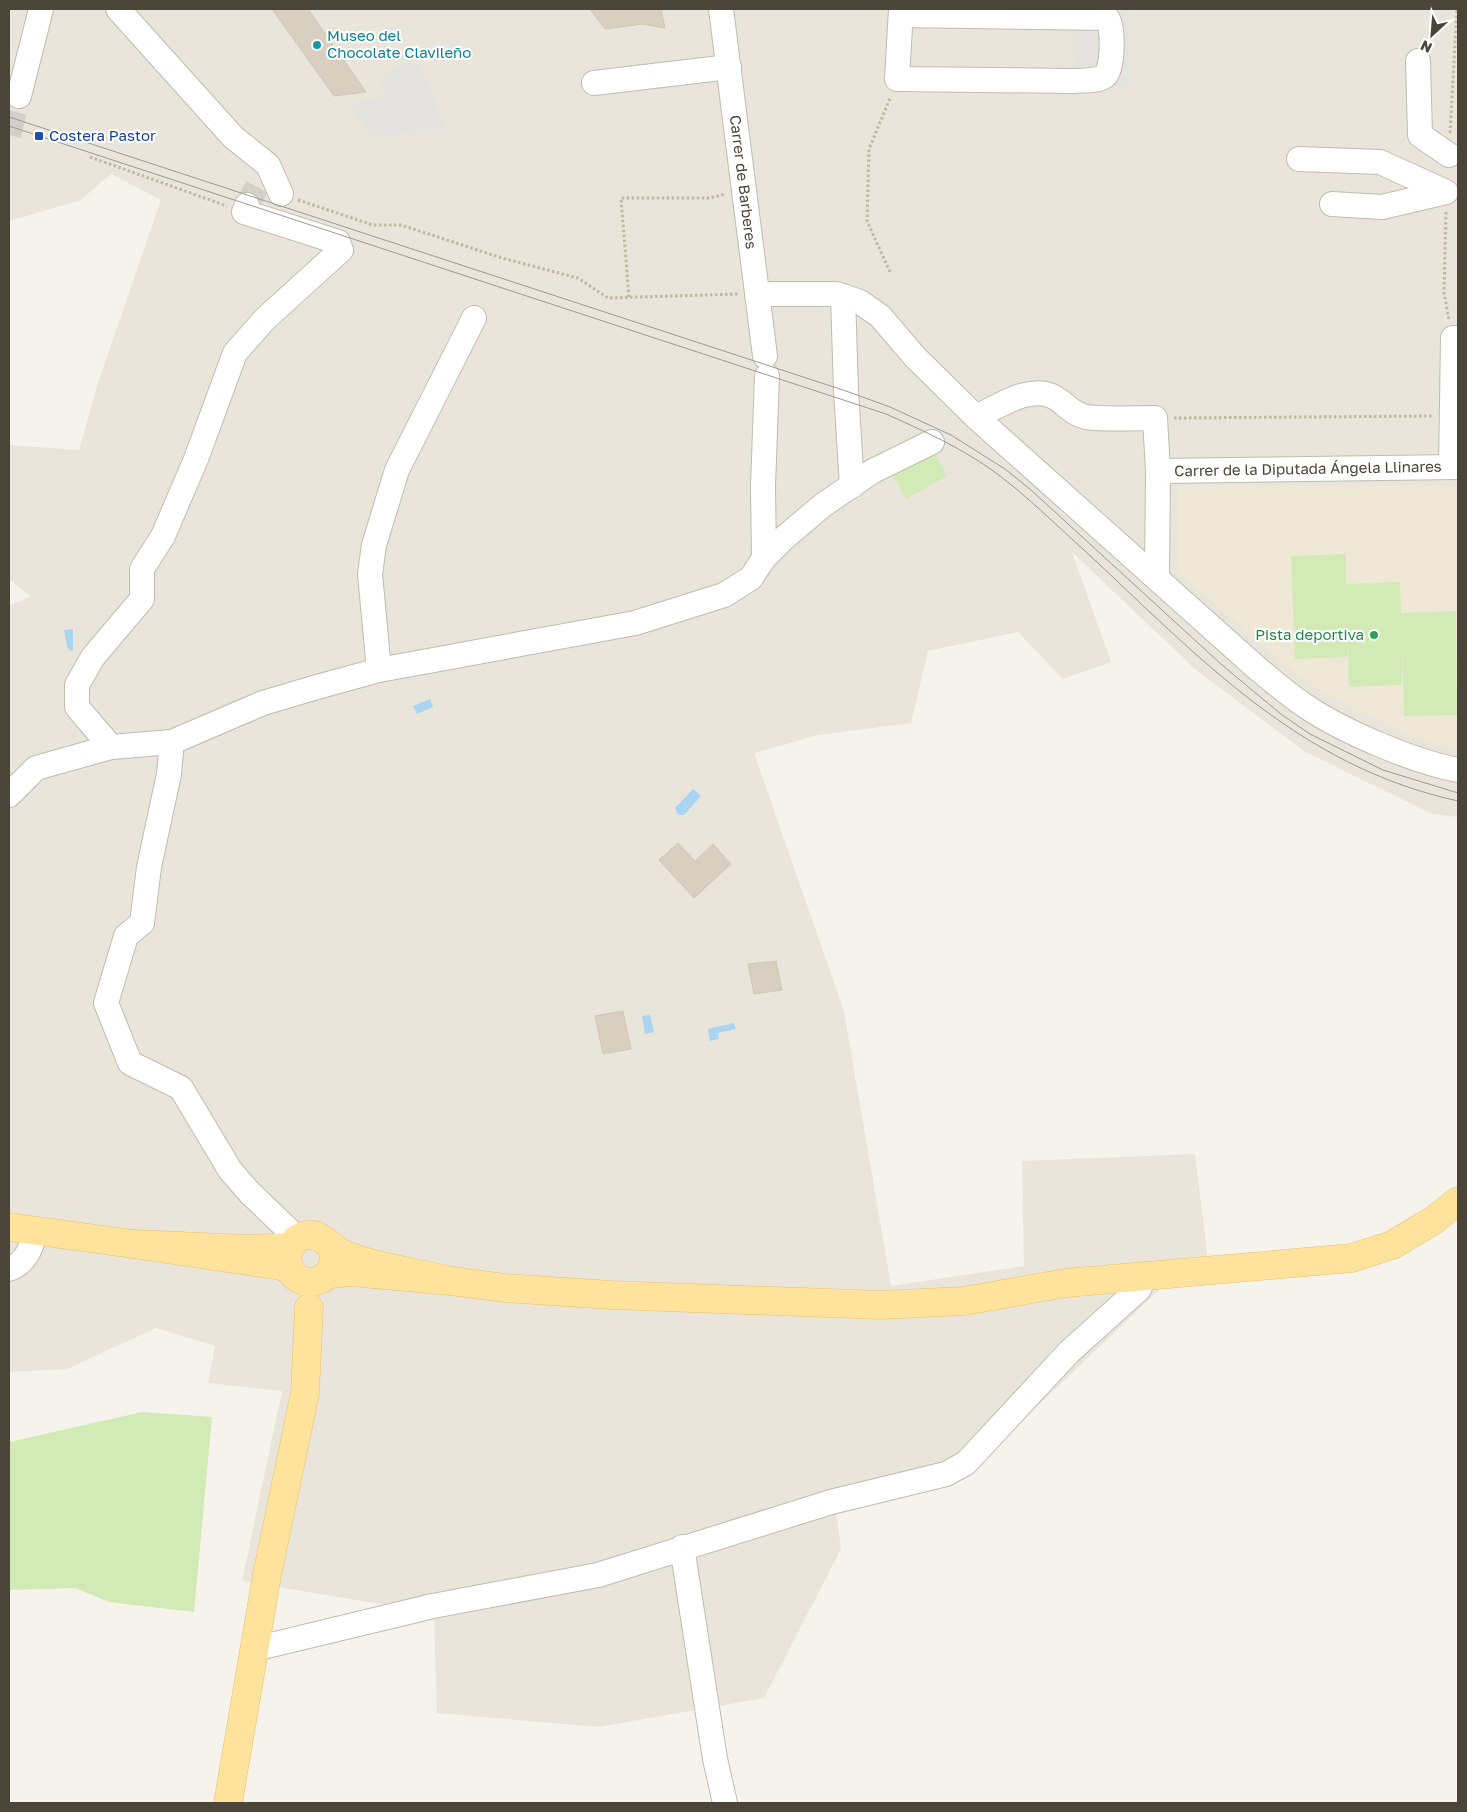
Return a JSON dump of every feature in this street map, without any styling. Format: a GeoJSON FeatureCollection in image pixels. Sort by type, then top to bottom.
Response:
{"type":"FeatureCollection","features":[{"type":"Feature","properties":{"kind":"main road"},"geometry":{"type":"LineString","coordinates":[[9,1227],[133,1244],[247,1249],[352,1272],[505,1288],[611,1295],[881,1305],[964,1301],[1066,1283],[1352,1258],[1392,1245],[1434,1220],[1458,1201]]}},
{"type":"Feature","properties":{"kind":"main road"},"geometry":{"type":"LineString","coordinates":[[228,1803],[254,1649],[305,1394],[309,1263]]}},
{"type":"Feature","properties":{"kind":"street"},"geometry":{"type":"LineString","coordinates":[[19,96],[41,9]]}},
{"type":"Feature","properties":{"kind":"street"},"geometry":{"type":"LineString","coordinates":[[118,9],[233,137],[268,165],[281,194]]}},
{"type":"Feature","properties":{"kind":"street","name":"Carrer de Barberes"},"geometry":{"type":"LineString","coordinates":[[721,9],[766,366],[763,486],[764,558]]}},
{"type":"Feature","properties":{"kind":"street"},"geometry":{"type":"LineString","coordinates":[[901,12],[1107,18],[1112,32],[1110,69],[1106,75],[1097,79],[897,79],[901,12]]}},
{"type":"Feature","properties":{"kind":"street"},"geometry":{"type":"LineString","coordinates":[[1418,61],[1420,135],[1449,155]]}},
{"type":"Feature","properties":{"kind":"street"},"geometry":{"type":"LineString","coordinates":[[594,83],[729,68]]}},
{"type":"Feature","properties":{"kind":"street"},"geometry":{"type":"LineString","coordinates":[[1300,159],[1380,162],[1446,192],[1382,207],[1332,204]]}},
{"type":"Feature","properties":{"kind":"street"},"geometry":{"type":"LineString","coordinates":[[111,747],[77,707],[77,686],[93,658],[142,599],[142,569],[163,536],[196,459],[236,353],[265,319],[341,250],[338,242],[249,201],[268,165]]}},
{"type":"Feature","properties":{"kind":"street"},"geometry":{"type":"LineString","coordinates":[[758,294],[807,292],[843,296],[860,302],[880,316],[915,357],[976,417],[1258,670],[1307,708],[1360,735],[1434,766],[1458,770]]}},
{"type":"Feature","properties":{"kind":"street"},"geometry":{"type":"LineString","coordinates":[[843,296],[852,486]]}},
{"type":"Feature","properties":{"kind":"street"},"geometry":{"type":"LineString","coordinates":[[379,670],[370,574],[374,545],[397,470],[474,318]]}},
{"type":"Feature","properties":{"kind":"street"},"geometry":{"type":"LineString","coordinates":[[1455,467],[1451,416],[1456,338]]}},
{"type":"Feature","properties":{"kind":"street"},"geometry":{"type":"LineString","coordinates":[[976,417],[1024,394],[1044,392],[1085,417],[1155,418]]}},
{"type":"Feature","properties":{"kind":"street","name":"Carrer de la Diputada Ángela Llinares"},"geometry":{"type":"LineString","coordinates":[[1155,418],[1158,471],[1157,578]]}},
{"type":"Feature","properties":{"kind":"street"},"geometry":{"type":"LineString","coordinates":[[9,795],[36,768],[111,747],[172,742],[263,703],[379,670],[635,623],[724,595],[751,578],[764,558],[798,524],[873,471],[932,442]]}},
{"type":"Feature","properties":{"kind":"street","name":"Carrer de la Diputada Ángela Llinares"},"geometry":{"type":"LineString","coordinates":[[1158,471],[1455,467]]}},
{"type":"Feature","properties":{"kind":"street"},"geometry":{"type":"LineString","coordinates":[[172,742],[169,774],[149,867],[142,923],[126,936],[106,1002],[130,1063],[181,1088],[230,1170],[309,1263]]}},
{"type":"Feature","properties":{"kind":"street"},"geometry":{"type":"LineString","coordinates":[[9,1269],[25,1258],[32,1246],[36,1232]]}},
{"type":"Feature","properties":{"kind":"street"},"geometry":{"type":"LineString","coordinates":[[254,1649],[433,1606],[598,1575],[830,1502],[956,1470],[966,1463],[1070,1352],[1139,1289],[1145,1276]]}},
{"type":"Feature","properties":{"kind":"street"},"geometry":{"type":"LineString","coordinates":[[682,1547],[715,1759],[725,1803]]}},
{"type":"Feature","properties":{"kind":"path"},"geometry":{"type":"LineString","coordinates":[[890,272],[867,221],[869,149],[897,79]]}},
{"type":"Feature","properties":{"kind":"path"},"geometry":{"type":"LineString","coordinates":[[90,157],[249,201]]}},
{"type":"Feature","properties":{"kind":"path"},"geometry":{"type":"LineString","coordinates":[[629,297],[621,198],[710,198],[744,189]]}},
{"type":"Feature","properties":{"kind":"path"},"geometry":{"type":"LineString","coordinates":[[281,194],[373,225],[401,225],[502,258],[578,278],[608,298],[758,294]]}},
{"type":"Feature","properties":{"kind":"path"},"geometry":{"type":"LineString","coordinates":[[1155,418],[1451,416]]}},
{"type":"Feature","properties":{"kind":"shaded area"},"geometry":{"type":"Polygon","coordinates":[[[9,9],[1458,9],[1458,817],[1432,814],[1304,751],[1195,669],[1072,552],[1111,662],[1063,679],[1018,632],[928,651],[911,723],[818,735],[754,753],[844,1011],[891,1286],[1024,1266],[1022,1161],[1195,1154],[1211,1284],[1160,1289],[957,1483],[836,1511],[841,1549],[764,1698],[599,1727],[437,1713],[434,1613],[242,1581],[282,1391],[208,1383],[215,1346],[156,1328],[67,1369],[9,1372],[9,606],[30,596],[9,579],[9,445],[79,450],[98,383],[161,200],[111,174],[81,200],[9,221],[9,9]]]}},
{"type":"Feature","properties":{"kind":"shaded area"},"geometry":{"type":"Polygon","coordinates":[[[1073,9],[1129,9],[1129,87],[1074,88],[1073,9]]]}},
{"type":"Feature","properties":{"kind":"shaded area"},"geometry":{"type":"Polygon","coordinates":[[[415,56],[446,128],[373,136],[347,104],[384,97],[381,79],[415,56]]]}},
{"type":"Feature","properties":{"kind":"shaded area"},"geometry":{"type":"Polygon","coordinates":[[[1178,485],[1458,486],[1458,749],[1416,738],[1345,705],[1298,676],[1185,578],[1178,569],[1178,485]]]}},
{"type":"Feature","properties":{"kind":"green space"},"geometry":{"type":"Polygon","coordinates":[[[932,450],[947,476],[906,499],[892,473],[932,450]]]}},
{"type":"Feature","properties":{"kind":"green space"},"geometry":{"type":"Polygon","coordinates":[[[1346,554],[1346,584],[1400,582],[1401,613],[1456,611],[1457,715],[1404,716],[1402,641],[1402,685],[1349,687],[1348,642],[1347,657],[1295,659],[1291,556],[1346,554]]]}},
{"type":"Feature","properties":{"kind":"green space"},"geometry":{"type":"Polygon","coordinates":[[[142,1412],[212,1417],[194,1612],[109,1602],[75,1588],[9,1590],[9,1442],[142,1412]]]}},
{"type":"Feature","properties":{"kind":"water"},"geometry":{"type":"Polygon","coordinates":[[[73,629],[73,650],[70,651],[67,646],[64,630],[73,629]]]}},
{"type":"Feature","properties":{"kind":"water"},"geometry":{"type":"Polygon","coordinates":[[[430,699],[433,707],[417,714],[413,706],[430,699]]]}},
{"type":"Feature","properties":{"kind":"water"},"geometry":{"type":"Polygon","coordinates":[[[693,789],[701,796],[684,815],[678,815],[675,808],[693,789]]]}},
{"type":"Feature","properties":{"kind":"water"},"geometry":{"type":"Polygon","coordinates":[[[650,1015],[654,1032],[645,1034],[642,1016],[650,1015]]]}},
{"type":"Feature","properties":{"kind":"water"},"geometry":{"type":"Polygon","coordinates":[[[734,1023],[736,1029],[718,1033],[719,1039],[710,1041],[708,1029],[734,1023]]]}},
{"type":"Feature","properties":{"kind":"building"},"geometry":{"type":"Polygon","coordinates":[[[272,9],[308,9],[366,92],[334,96],[272,9]]]}},
{"type":"Feature","properties":{"kind":"building"},"geometry":{"type":"Polygon","coordinates":[[[590,9],[661,9],[665,28],[643,24],[605,29],[590,9]]]}},
{"type":"Feature","properties":{"kind":"building"},"geometry":{"type":"Polygon","coordinates":[[[678,843],[695,861],[713,844],[731,864],[694,898],[659,860],[678,843]]]}},
{"type":"Feature","properties":{"kind":"building"},"geometry":{"type":"Polygon","coordinates":[[[776,961],[782,990],[754,994],[748,964],[776,961]]]}},
{"type":"Feature","properties":{"kind":"building"},"geometry":{"type":"Polygon","coordinates":[[[623,1011],[631,1049],[603,1054],[595,1016],[623,1011]]]}},
{"type":"Feature","properties":{"kind":"tunnel"},"geometry":{"type":"LineString","coordinates":[[9,135],[19,96]]}},
{"type":"Feature","properties":{"kind":"tunnel"},"geometry":{"type":"LineString","coordinates":[[247,205],[257,187]]}},
{"type":"Feature","properties":{"kind":"tram line"},"geometry":{"type":"LineString","coordinates":[[9,117],[846,391],[890,407],[951,435],[1005,469],[1031,490],[1222,665],[1282,715],[1310,734],[1383,770],[1458,793]]}},
{"type":"Feature","properties":{"kind":"tram line"},"geometry":{"type":"LineString","coordinates":[[9,126],[886,414],[914,427],[970,456],[1007,482],[1041,510],[1211,667],[1254,702],[1300,734],[1348,762],[1401,785],[1458,801]]}},
{"type":"Feature","properties":{"kind":"place","name":"Museo del Chocolate Clavileño"},"geometry":{"type":"Point","coordinates":[317,45]}},
{"type":"Feature","properties":{"kind":"place","name":"Costera Pastor"},"geometry":{"type":"Point","coordinates":[39,136]}},
{"type":"Feature","properties":{"kind":"place","name":"Pista deportiva"},"geometry":{"type":"Point","coordinates":[1374,635]}}]}
